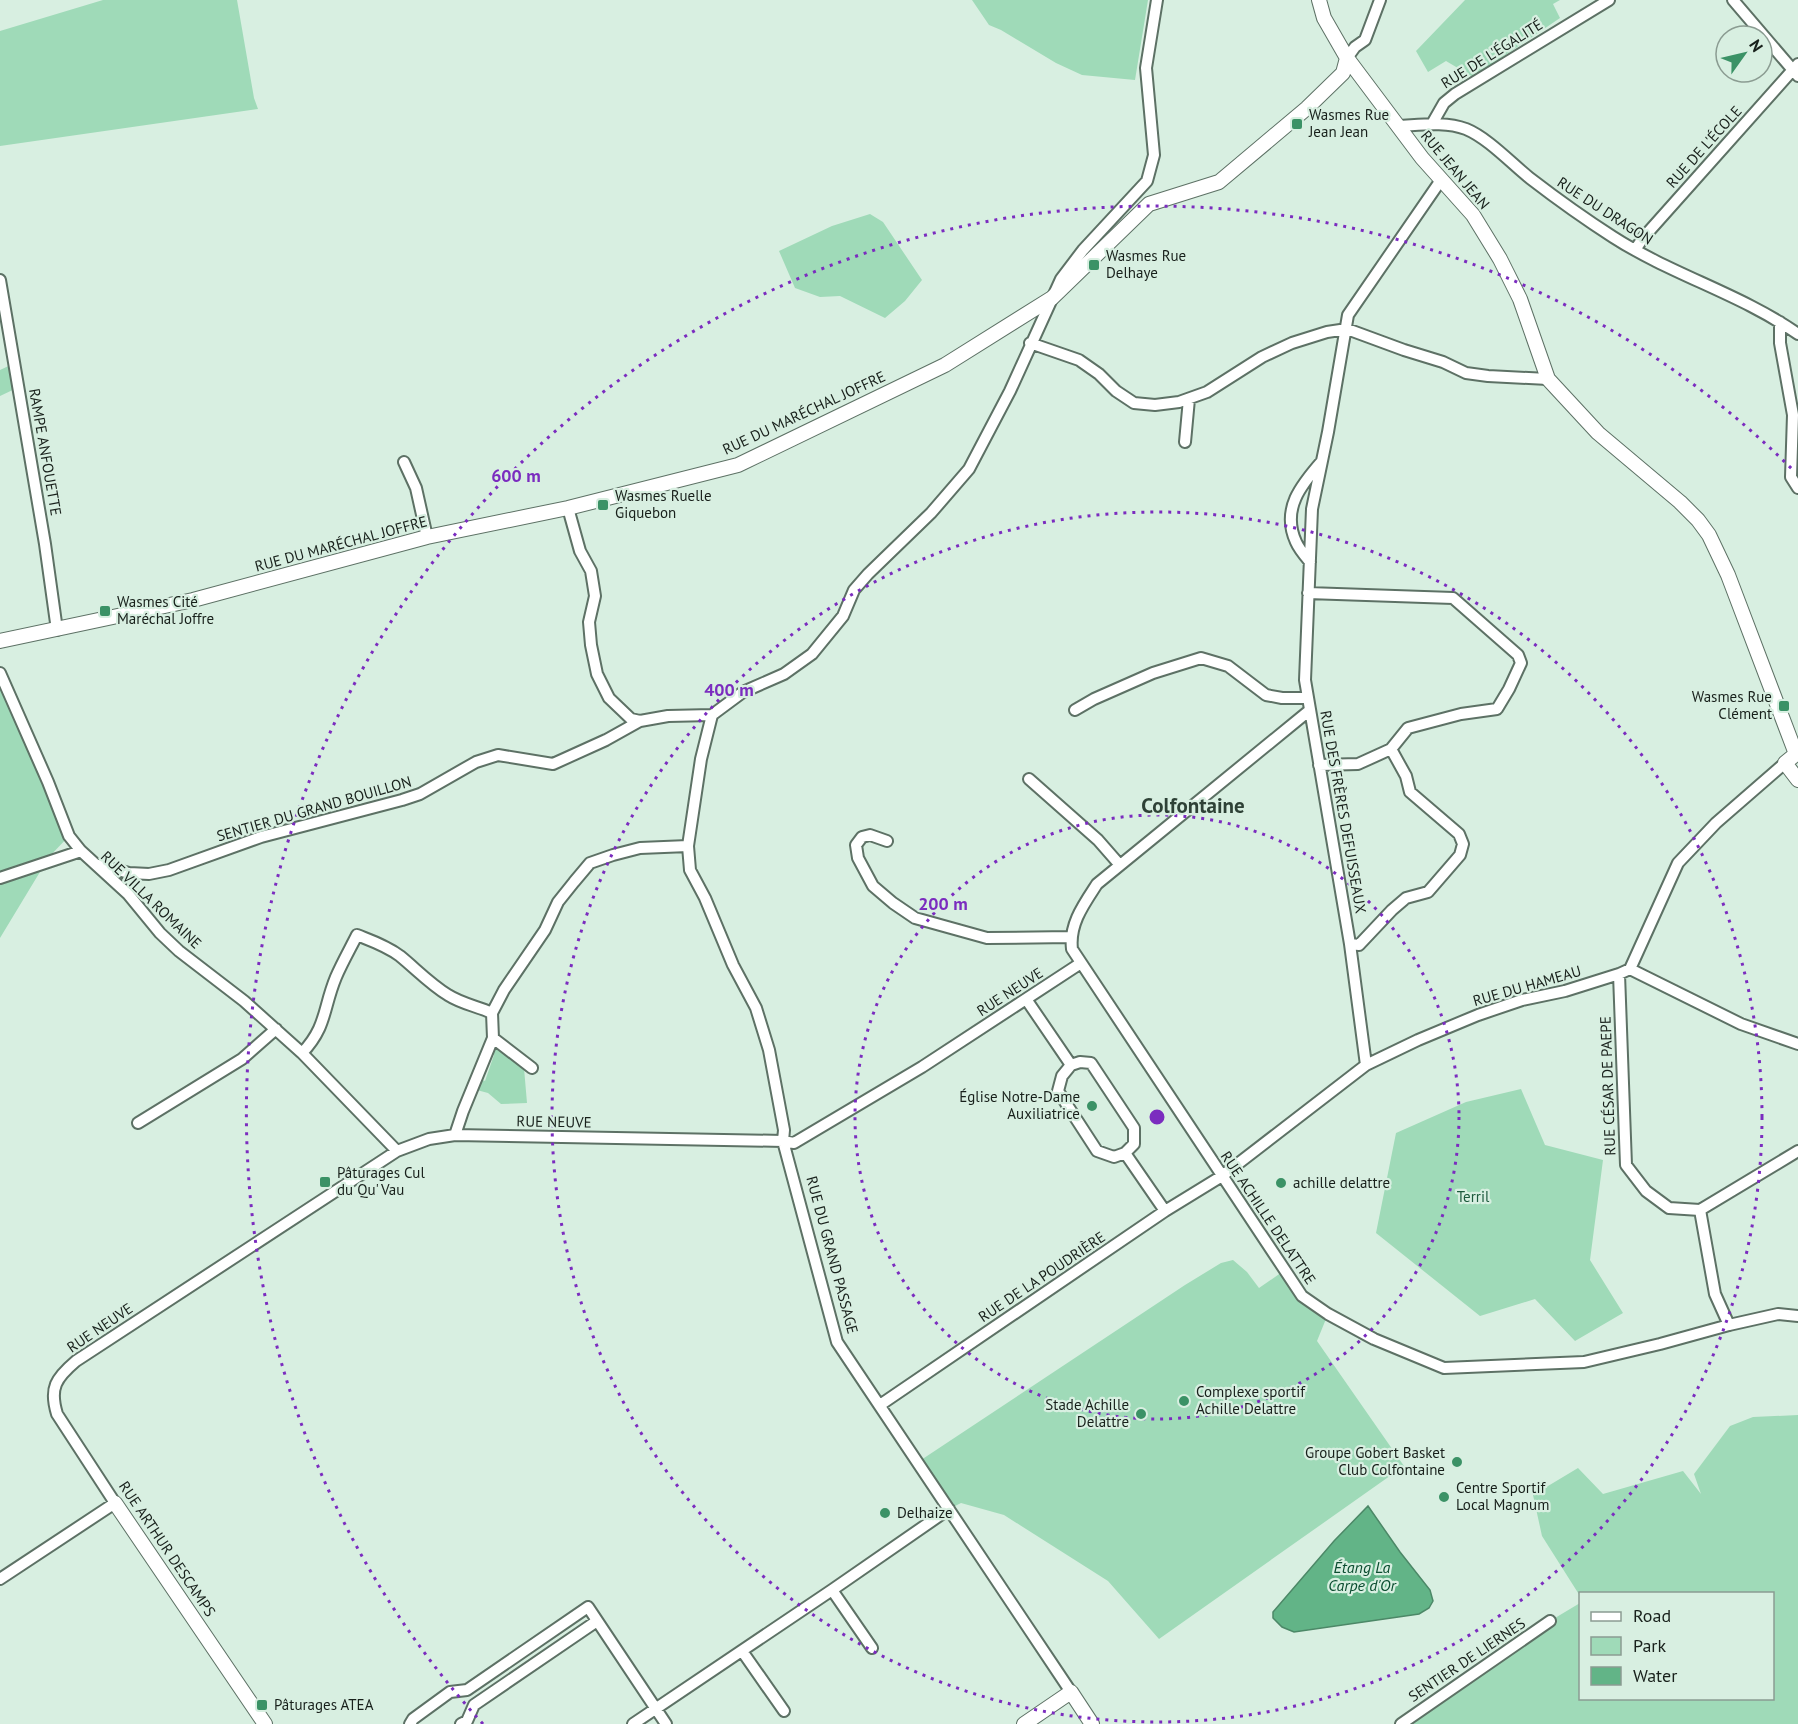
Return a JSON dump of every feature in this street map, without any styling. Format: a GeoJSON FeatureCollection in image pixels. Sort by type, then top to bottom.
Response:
{"type":"FeatureCollection","features":[{"type":"Feature","properties":{"kind":"street"},"geometry":{"type":"LineString","coordinates":[[712,715],[743,692],[784,674],[812,654],[843,616],[854,590],[931,513],[969,469],[995,420],[1061,279],[1083,250],[1147,181],[1154,155],[1146,68],[1157,0]]}},
{"type":"Feature","properties":{"kind":"street","name":"RUE JEAN JEAN"},"geometry":{"type":"LineString","coordinates":[[1319,0],[1324,18],[1347,58],[1441,180],[1473,215],[1500,259],[1520,299],[1548,379]]}},
{"type":"Feature","properties":{"kind":"street","name":"RUE DU MARÉCHAL JOFFRE"},"geometry":{"type":"LineString","coordinates":[[0,641],[201,598],[427,537],[568,508],[738,465],[945,365],[1052,298],[1149,204],[1219,182],[1307,108],[1343,73],[1347,58],[1355,47],[1365,40],[1380,0]]}},
{"type":"Feature","properties":{"kind":"street","name":"RUE DE L'ÉGALITÉ"},"geometry":{"type":"LineString","coordinates":[[1432,124],[1444,103],[1455,94],[1609,0]]}},
{"type":"Feature","properties":{"kind":"street"},"geometry":{"type":"LineString","coordinates":[[1733,0],[1796,70]]}},
{"type":"Feature","properties":{"kind":"street","name":"RUE DE L'ÉCOLE"},"geometry":{"type":"LineString","coordinates":[[1635,250],[1643,238],[1796,70]]}},
{"type":"Feature","properties":{"kind":"street","name":"RUE DU DRAGON"},"geometry":{"type":"LineString","coordinates":[[1398,126],[1432,124],[1467,129],[1565,204],[1635,250],[1767,314],[1797,333]]}},
{"type":"Feature","properties":{"kind":"street","name":"RUE DES FRÈRES DEFUISSEAUX"},"geometry":{"type":"LineString","coordinates":[[1366,1065],[1350,944],[1305,680],[1312,509],[1348,315],[1441,180]]}},
{"type":"Feature","properties":{"kind":"street","name":"RAMPE ANFOUETTE"},"geometry":{"type":"LineString","coordinates":[[0,280],[42,522],[57,630]]}},
{"type":"Feature","properties":{"kind":"street"},"geometry":{"type":"LineString","coordinates":[[1780,322],[1780,343],[1793,415],[1791,477],[1798,488]]}},
{"type":"Feature","properties":{"kind":"street"},"geometry":{"type":"LineString","coordinates":[[1030,343],[1079,360],[1134,403],[1155,405],[1179,402],[1207,392],[1262,357],[1292,343],[1327,332],[1347,329],[1443,362],[1466,373],[1548,379],[1598,433],[1680,502],[1698,520],[1708,535],[1728,575],[1797,753],[1716,823],[1678,863],[1630,969],[1741,1024],[1798,1044]]}},
{"type":"Feature","properties":{"kind":"street"},"geometry":{"type":"LineString","coordinates":[[1185,442],[1189,399]]}},
{"type":"Feature","properties":{"kind":"street","name":"RUE DES FRÈRES DEFUISSEAUX"},"geometry":{"type":"LineString","coordinates":[[1310,562],[1296,543],[1291,522],[1295,496],[1306,478],[1322,461]]}},
{"type":"Feature","properties":{"kind":"street"},"geometry":{"type":"LineString","coordinates":[[404,462],[416,488],[427,537]]}},
{"type":"Feature","properties":{"kind":"street"},"geometry":{"type":"LineString","coordinates":[[568,508],[580,551],[591,571],[594,587],[595,596],[589,622],[597,674],[609,698],[631,719],[640,721]]}},
{"type":"Feature","properties":{"kind":"street"},"geometry":{"type":"LineString","coordinates":[[1308,593],[1454,598],[1518,655],[1521,663],[1497,709],[1461,714],[1408,728],[1391,749],[1358,764],[1319,765]]}},
{"type":"Feature","properties":{"kind":"street"},"geometry":{"type":"LineString","coordinates":[[1075,710],[1153,672],[1201,658],[1228,666],[1266,695],[1282,699],[1308,698]]}},
{"type":"Feature","properties":{"kind":"street","name":"RUE VILLA ROMAINE"},"geometry":{"type":"LineString","coordinates":[[0,673],[69,836],[81,852],[128,894],[160,933],[179,951],[244,1000],[302,1053],[398,1151]]}},
{"type":"Feature","properties":{"kind":"street"},"geometry":{"type":"LineString","coordinates":[[886,841],[870,835],[862,837],[856,845],[858,858],[873,885],[915,918],[987,938],[1071,937],[1079,910],[1097,884],[1310,710]]}},
{"type":"Feature","properties":{"kind":"street","name":"SENTIER DU GRAND BOUILLON"},"geometry":{"type":"LineString","coordinates":[[90,862],[129,873],[149,874],[169,870],[261,837],[420,794],[476,762],[498,755],[553,764],[606,740],[640,721],[668,716],[712,715]]}},
{"type":"Feature","properties":{"kind":"street","name":"RUE DU GRAND PASSAGE"},"geometry":{"type":"LineString","coordinates":[[712,715],[701,759],[688,846],[690,870],[705,898],[733,965],[756,1008],[769,1050],[784,1130],[783,1141],[837,1342],[1092,1724]]}},
{"type":"Feature","properties":{"kind":"street"},"geometry":{"type":"LineString","coordinates":[[1350,944],[1359,945],[1406,898],[1428,892],[1460,855],[1463,844],[1459,834],[1410,792],[1406,776],[1391,749]]}},
{"type":"Feature","properties":{"kind":"street"},"geometry":{"type":"LineString","coordinates":[[1785,763],[1798,780]]}},
{"type":"Feature","properties":{"kind":"street"},"geometry":{"type":"LineString","coordinates":[[1029,779],[1098,840],[1119,864]]}},
{"type":"Feature","properties":{"kind":"street"},"geometry":{"type":"LineString","coordinates":[[456,1135],[463,1111],[493,1038],[492,1012],[504,990],[545,930],[558,902],[590,863],[640,848],[688,846]]}},
{"type":"Feature","properties":{"kind":"street"},"geometry":{"type":"LineString","coordinates":[[0,878],[81,852]]}},
{"type":"Feature","properties":{"kind":"street"},"geometry":{"type":"LineString","coordinates":[[302,1053],[313,1042],[321,1027],[336,977],[357,935],[381,944],[450,996],[492,1012]]}},
{"type":"Feature","properties":{"kind":"street","name":"RUE ACHILLE DELATTRE"},"geometry":{"type":"LineString","coordinates":[[1071,937],[1072,949],[1081,963],[1302,1296],[1328,1314],[1374,1339],[1444,1368],[1584,1362],[1778,1314],[1798,1316]]}},
{"type":"Feature","properties":{"kind":"street","name":"RUE NEUVE"},"geometry":{"type":"LineString","coordinates":[[54,1389],[57,1380],[76,1361],[398,1151],[429,1139],[456,1135],[794,1143],[922,1067],[1081,963]]}},
{"type":"Feature","properties":{"kind":"street","name":"RUE DU HAMEAU"},"geometry":{"type":"LineString","coordinates":[[1222,1176],[1366,1065],[1478,1014],[1522,1000],[1565,991],[1630,969]]}},
{"type":"Feature","properties":{"kind":"street","name":"RUE CÉSAR DE PAEPE"},"geometry":{"type":"LineString","coordinates":[[1619,974],[1626,1165],[1647,1191],[1669,1208],[1700,1210]]}},
{"type":"Feature","properties":{"kind":"street"},"geometry":{"type":"LineString","coordinates":[[1026,999],[1071,1065]]}},
{"type":"Feature","properties":{"kind":"street"},"geometry":{"type":"LineString","coordinates":[[138,1123],[242,1059],[276,1029]]}},
{"type":"Feature","properties":{"kind":"street"},"geometry":{"type":"LineString","coordinates":[[493,1038],[532,1068]]}},
{"type":"Feature","properties":{"kind":"street"},"geometry":{"type":"LineString","coordinates":[[1080,1062],[1091,1063],[1134,1128],[1134,1143],[1125,1153],[1114,1157],[1097,1151],[1058,1091],[1062,1076],[1071,1065],[1080,1062]]}},
{"type":"Feature","properties":{"kind":"street"},"geometry":{"type":"LineString","coordinates":[[1729,1325],[1715,1294],[1700,1210],[1798,1151]]}},
{"type":"Feature","properties":{"kind":"street"},"geometry":{"type":"LineString","coordinates":[[1125,1153],[1165,1211]]}},
{"type":"Feature","properties":{"kind":"street","name":"RUE DE LA POUDRIÈRE"},"geometry":{"type":"LineString","coordinates":[[880,1405],[1165,1211],[1222,1176]]}},
{"type":"Feature","properties":{"kind":"street","name":"RUE ARTHUR DESCAMPS"},"geometry":{"type":"LineString","coordinates":[[54,1389],[53,1401],[57,1414],[265,1724]]}},
{"type":"Feature","properties":{"kind":"street"},"geometry":{"type":"LineString","coordinates":[[0,1579],[115,1503]]}},
{"type":"Feature","properties":{"kind":"street"},"geometry":{"type":"LineString","coordinates":[[633,1724],[950,1509]]}},
{"type":"Feature","properties":{"kind":"street"},"geometry":{"type":"LineString","coordinates":[[832,1590],[872,1648]]}},
{"type":"Feature","properties":{"kind":"street"},"geometry":{"type":"LineString","coordinates":[[410,1724],[413,1719],[450,1692],[467,1690],[588,1607],[666,1724]]}},
{"type":"Feature","properties":{"kind":"street"},"geometry":{"type":"LineString","coordinates":[[461,1724],[466,1721],[474,1705],[597,1621]]}},
{"type":"Feature","properties":{"kind":"street","name":"SENTIER DE LIERNES"},"geometry":{"type":"LineString","coordinates":[[1401,1724],[1550,1622]]}},
{"type":"Feature","properties":{"kind":"street"},"geometry":{"type":"LineString","coordinates":[[742,1650],[784,1711]]}},
{"type":"Feature","properties":{"kind":"street"},"geometry":{"type":"LineString","coordinates":[[1024,1724],[1071,1692]]}},
{"type":"Feature","properties":{"kind":"green space"},"geometry":{"type":"Polygon","coordinates":[[[103,0],[237,0],[254,98],[258,109],[0,146],[0,31],[103,0]]]}},
{"type":"Feature","properties":{"kind":"green space"},"geometry":{"type":"Polygon","coordinates":[[[972,0],[1148,0],[1135,80],[1082,75],[1056,63],[989,25],[972,0]]]}},
{"type":"Feature","properties":{"kind":"green space"},"geometry":{"type":"Polygon","coordinates":[[[1465,0],[1560,0],[1553,4],[1560,18],[1473,77],[1446,61],[1428,72],[1416,51],[1465,0]]]}},
{"type":"Feature","properties":{"kind":"green space"},"geometry":{"type":"Polygon","coordinates":[[[870,214],[883,222],[922,280],[905,301],[885,318],[840,296],[820,297],[795,288],[779,251],[832,226],[870,214]]]}},
{"type":"Feature","properties":{"kind":"green space"},"geometry":{"type":"Polygon","coordinates":[[[15,363],[19,387],[0,396],[0,370],[15,363]]]}},
{"type":"Feature","properties":{"kind":"green space"},"geometry":{"type":"Polygon","coordinates":[[[0,673],[69,836],[49,857],[0,938],[0,673]]]}},
{"type":"Feature","properties":{"kind":"green space"},"geometry":{"type":"Polygon","coordinates":[[[497,1049],[524,1068],[527,1103],[501,1104],[488,1093],[473,1089],[476,1077],[485,1081],[494,1055],[489,1052],[497,1049]]]}},
{"type":"Feature","properties":{"kind":"green space","name":"Terril"},"geometry":{"type":"Polygon","coordinates":[[[1521,1089],[1545,1145],[1603,1160],[1590,1260],[1623,1313],[1575,1341],[1535,1299],[1480,1316],[1376,1233],[1396,1133],[1466,1102],[1521,1089]]]}},
{"type":"Feature","properties":{"kind":"green space","name":"Complexe sportif Achille Delattre"},"geometry":{"type":"Polygon","coordinates":[[[1233,1260],[1247,1272],[1259,1288],[1285,1270],[1302,1296],[1328,1314],[1317,1341],[1404,1466],[1159,1639],[1108,1581],[1004,1515],[961,1503],[949,1509],[918,1462],[1185,1285],[1221,1263],[1233,1260]]]}},
{"type":"Feature","properties":{"kind":"green space"},"geometry":{"type":"Polygon","coordinates":[[[1798,1415],[1798,1724],[1401,1724],[1550,1621],[1579,1604],[1579,1700],[1774,1700],[1774,1592],[1579,1592],[1579,1594],[1542,1536],[1533,1495],[1578,1468],[1603,1494],[1683,1471],[1701,1494],[1694,1474],[1730,1426],[1753,1417],[1798,1415]]]}},
{"type":"Feature","properties":{"kind":"water","name":"Étang La Carpe d'Or"},"geometry":{"type":"Polygon","coordinates":[[[1368,1506],[1430,1590],[1433,1601],[1429,1608],[1419,1614],[1294,1632],[1282,1627],[1273,1618],[1273,1612],[1334,1541],[1368,1506]]]}},
{"type":"Feature","properties":{"kind":"place","name":"Wasmes Rue Jean Jean"},"geometry":{"type":"Point","coordinates":[1297,124]}},
{"type":"Feature","properties":{"kind":"place","name":"Wasmes Rue Delhaye"},"geometry":{"type":"Point","coordinates":[1094,265]}},
{"type":"Feature","properties":{"kind":"place","name":"Wasmes Ruelle Giquebon"},"geometry":{"type":"Point","coordinates":[603,505]}},
{"type":"Feature","properties":{"kind":"place","name":"Wasmes Cité Maréchal Joffre"},"geometry":{"type":"Point","coordinates":[105,611]}},
{"type":"Feature","properties":{"kind":"place","name":"Wasmes Rue Clément"},"geometry":{"type":"Point","coordinates":[1784,706]}},
{"type":"Feature","properties":{"kind":"place","name":"Église Notre-Dame Auxiliatrice"},"geometry":{"type":"Point","coordinates":[1092,1106]}},
{"type":"Feature","properties":{"kind":"place","name":"Pâturages Cul du Qu' Vau"},"geometry":{"type":"Point","coordinates":[325,1182]}},
{"type":"Feature","properties":{"kind":"place","name":"achille delattre"},"geometry":{"type":"Point","coordinates":[1281,1183]}},
{"type":"Feature","properties":{"kind":"place","name":"Complexe sportif Achille Delattre"},"geometry":{"type":"Point","coordinates":[1184,1401]}},
{"type":"Feature","properties":{"kind":"place","name":"Stade Achille Delattre"},"geometry":{"type":"Point","coordinates":[1141,1414]}},
{"type":"Feature","properties":{"kind":"place","name":"Groupe Gobert Basket Club Colfontaine"},"geometry":{"type":"Point","coordinates":[1457,1462]}},
{"type":"Feature","properties":{"kind":"place","name":"Centre Sportif Local Magnum"},"geometry":{"type":"Point","coordinates":[1444,1497]}},
{"type":"Feature","properties":{"kind":"place","name":"Delhaize"},"geometry":{"type":"Point","coordinates":[885,1513]}},
{"type":"Feature","properties":{"kind":"place","name":"Pâturages ATEA"},"geometry":{"type":"Point","coordinates":[262,1705]}},
{"type":"Feature","properties":{"kind":"district","name":"Colfontaine"},"geometry":{"type":"Point","coordinates":[1193,806]}}]}
